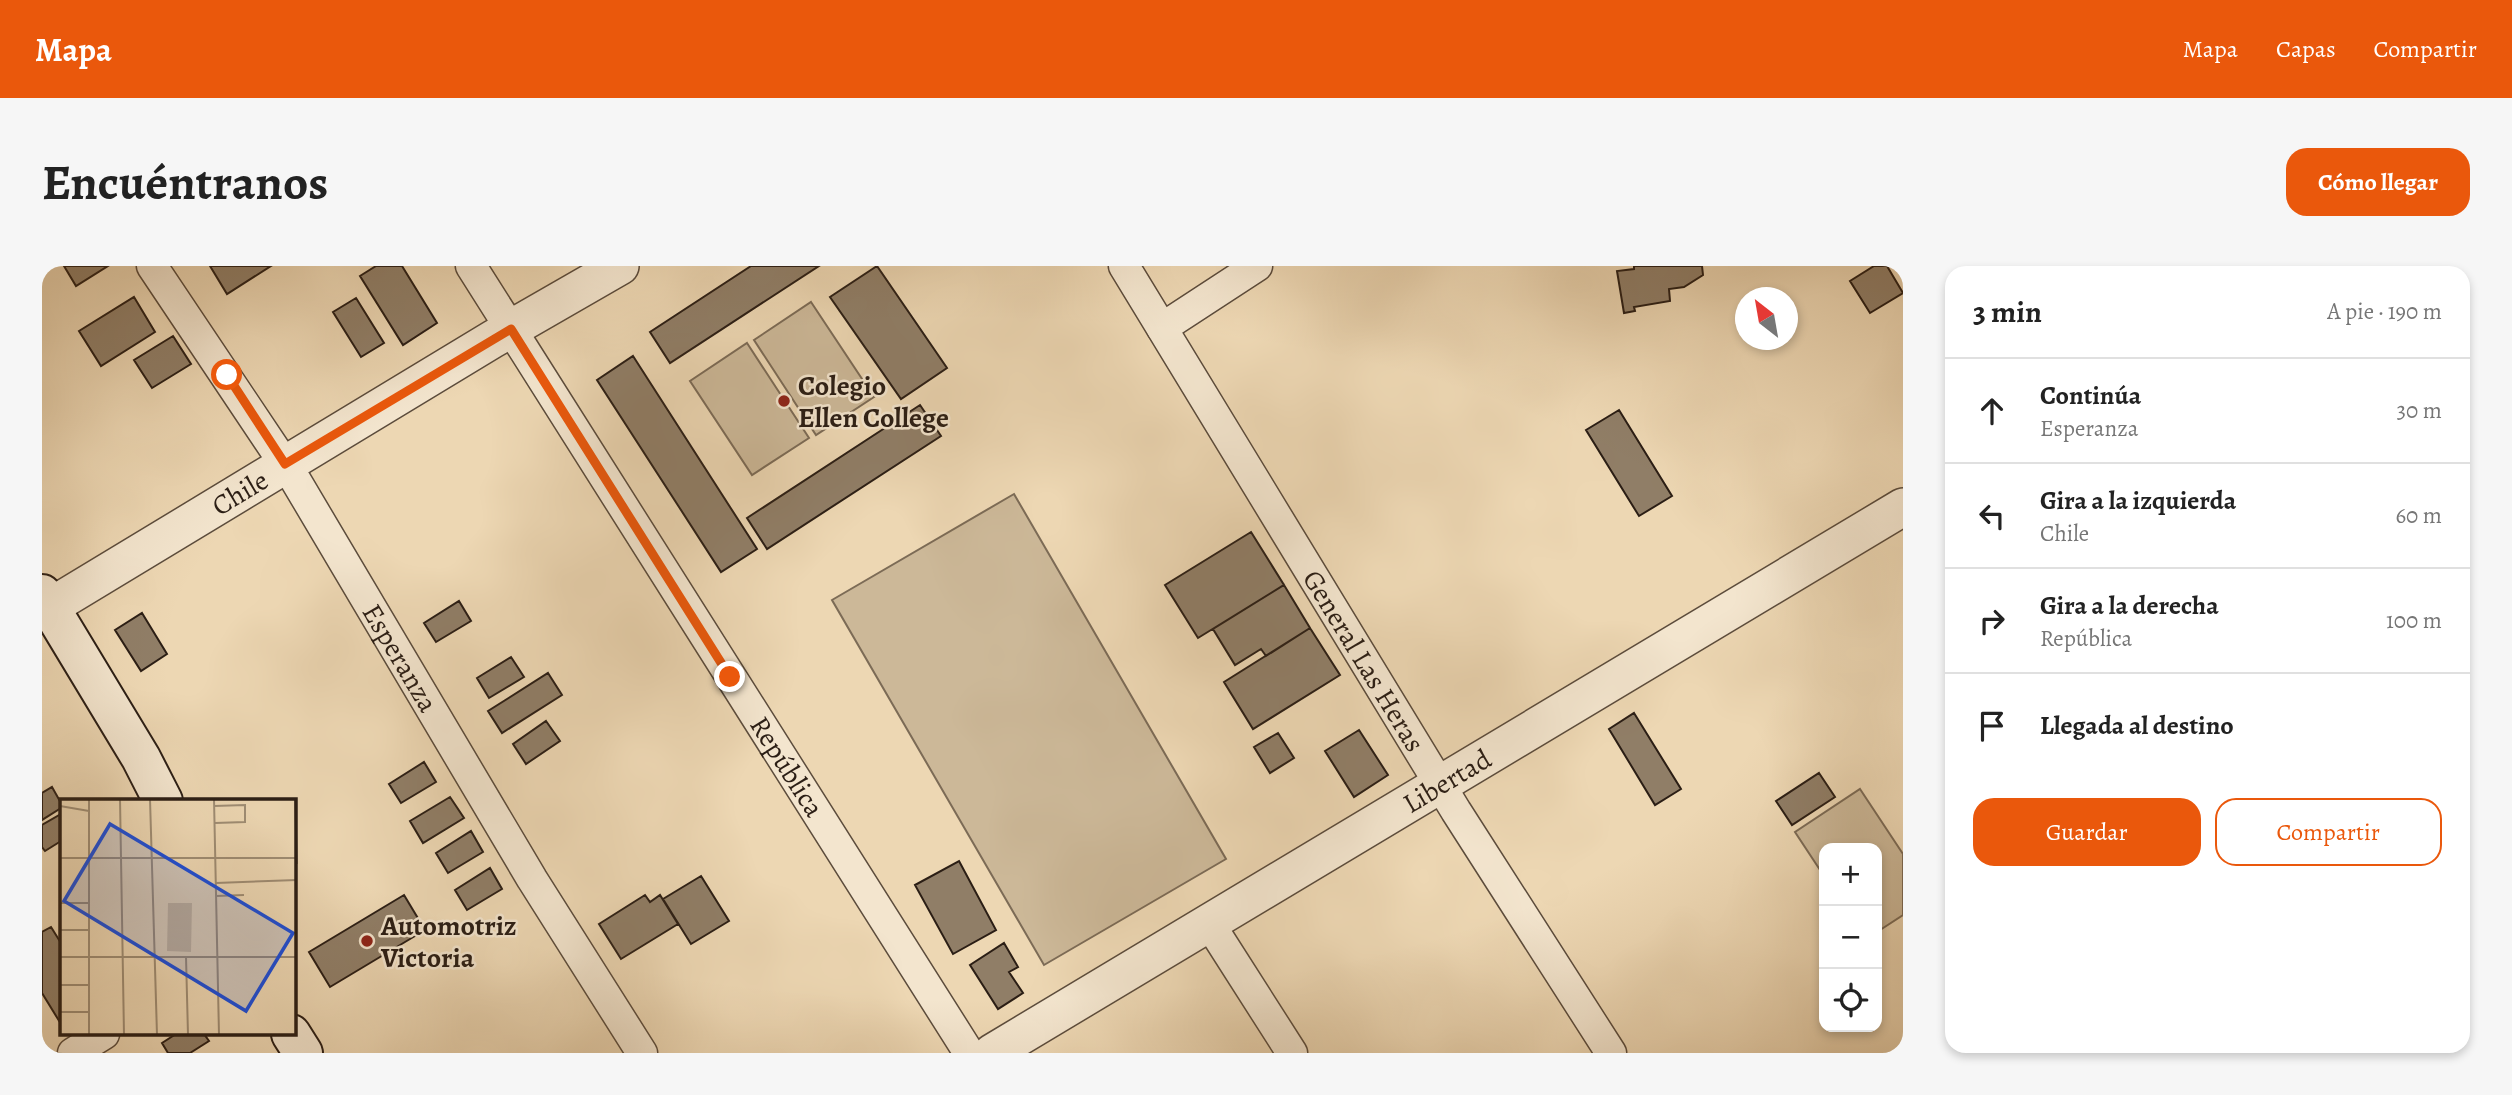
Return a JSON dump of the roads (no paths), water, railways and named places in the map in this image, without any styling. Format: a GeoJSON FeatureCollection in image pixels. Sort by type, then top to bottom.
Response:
{"type":"FeatureCollection","features":[{"type":"Feature","properties":{"kind":"main road"},"geometry":{"type":"LineString","coordinates":[[44,613],[132,785],[143,799]]}},
{"type":"Feature","properties":{"kind":"main road"},"geometry":{"type":"LineString","coordinates":[[44,613],[141,758],[162,799]]}},
{"type":"Feature","properties":{"kind":"main road"},"geometry":{"type":"LineString","coordinates":[[292,1035],[303,1053]]}},
{"type":"Feature","properties":{"kind":"street","name":"Esperanza"},"geometry":{"type":"LineString","coordinates":[[152,266],[285,464],[532,879],[642,1053]]}},
{"type":"Feature","properties":{"kind":"street","name":"República"},"geometry":{"type":"LineString","coordinates":[[471,266],[969,1053]]}},
{"type":"Feature","properties":{"kind":"street","name":"Chile"},"geometry":{"type":"LineString","coordinates":[[44,613],[285,464],[620,266]]}},
{"type":"Feature","properties":{"kind":"street","name":"General Las Heras"},"geometry":{"type":"LineString","coordinates":[[1124,266],[1440,785],[1611,1053]]}},
{"type":"Feature","properties":{"kind":"street"},"geometry":{"type":"LineString","coordinates":[[1162,328],[1257,266]]}},
{"type":"Feature","properties":{"kind":"street","name":"Libertad"},"geometry":{"type":"LineString","coordinates":[[992,1053],[1903,506]]}},
{"type":"Feature","properties":{"kind":"street"},"geometry":{"type":"LineString","coordinates":[[1209,923],[1292,1053]]}},
{"type":"Feature","properties":{"kind":"street"},"geometry":{"type":"LineString","coordinates":[[73,1053],[102,1035]]}},
{"type":"Feature","properties":{"kind":"place","name":"Colegio Ellen College"},"geometry":{"type":"Point","coordinates":[784,401]}},
{"type":"Feature","properties":{"kind":"place","name":"Automotriz Victoria"},"geometry":{"type":"Point","coordinates":[367,941]}}]}
